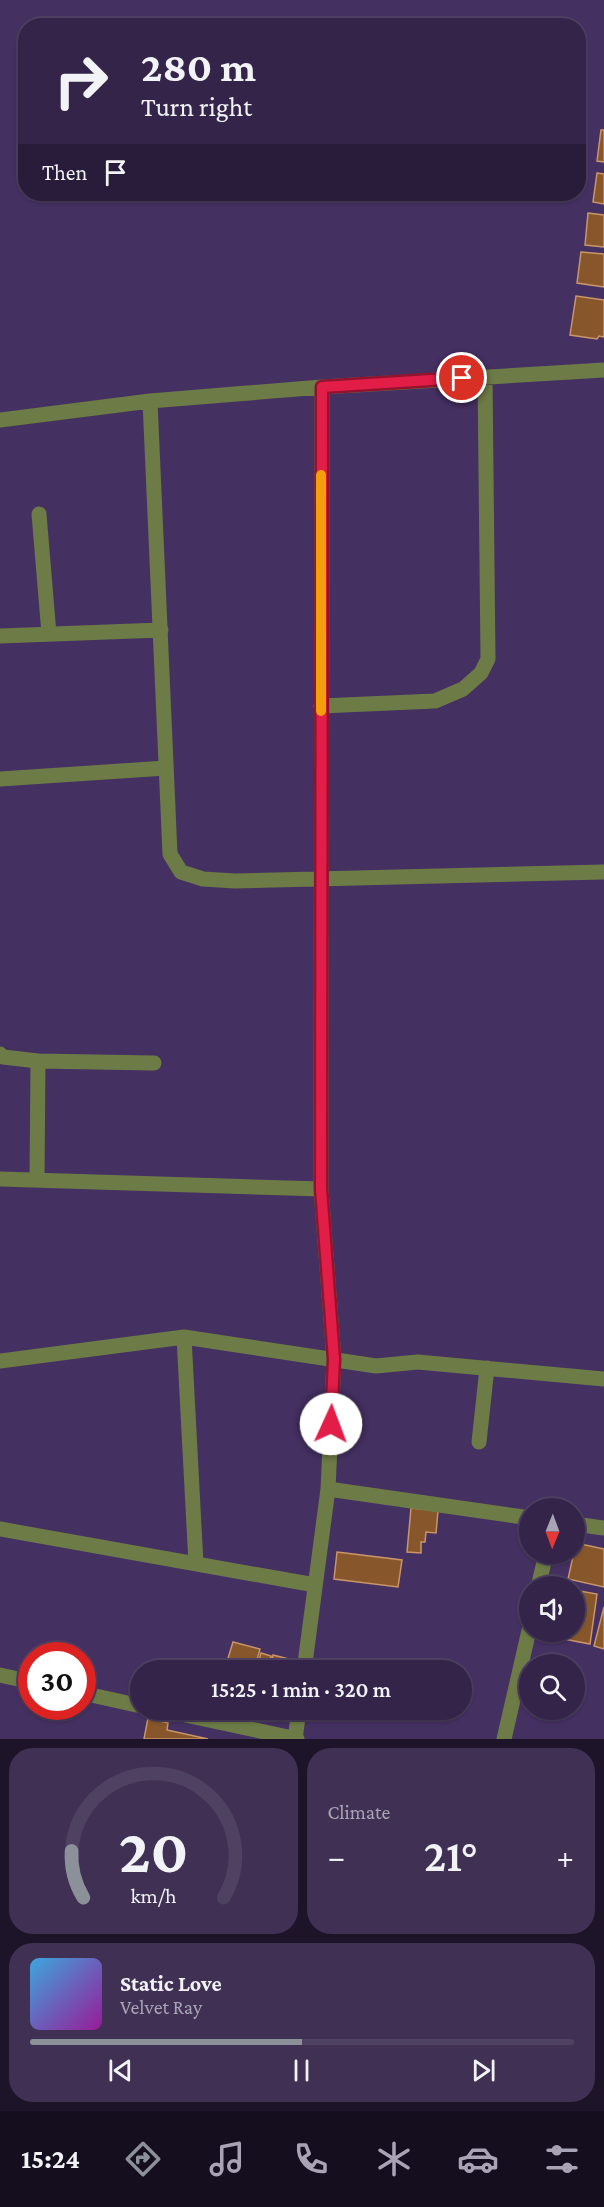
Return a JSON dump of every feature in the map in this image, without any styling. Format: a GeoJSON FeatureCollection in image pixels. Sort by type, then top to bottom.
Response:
{"type":"FeatureCollection","features":[{"type":"Feature","properties":{"kind":"street"},"geometry":{"type":"LineString","coordinates":[[0,420],[150,400],[604,369]]}},
{"type":"Feature","properties":{"kind":"street"},"geometry":{"type":"LineString","coordinates":[[321,706],[435,701],[463,689],[481,673],[488,658],[485,377]]}},
{"type":"Feature","properties":{"kind":"street"},"geometry":{"type":"LineString","coordinates":[[305,1660],[328,1490],[334,1359],[321,1189],[322,387]]}},
{"type":"Feature","properties":{"kind":"street"},"geometry":{"type":"LineString","coordinates":[[150,400],[170,854],[181,872],[203,879],[321,880],[604,872]]}},
{"type":"Feature","properties":{"kind":"street"},"geometry":{"type":"LineString","coordinates":[[39,514],[50,634]]}},
{"type":"Feature","properties":{"kind":"street"},"geometry":{"type":"LineString","coordinates":[[0,636],[160,630]]}},
{"type":"Feature","properties":{"kind":"street"},"geometry":{"type":"LineString","coordinates":[[0,779],[166,768]]}},
{"type":"Feature","properties":{"kind":"street"},"geometry":{"type":"LineString","coordinates":[[0,1054],[3,1057],[38,1061],[154,1063]]}},
{"type":"Feature","properties":{"kind":"street"},"geometry":{"type":"LineString","coordinates":[[37,1180],[38,1061]]}},
{"type":"Feature","properties":{"kind":"street"},"geometry":{"type":"LineString","coordinates":[[0,1179],[321,1189]]}},
{"type":"Feature","properties":{"kind":"street"},"geometry":{"type":"LineString","coordinates":[[184,1337],[196,1564]]}},
{"type":"Feature","properties":{"kind":"street"},"geometry":{"type":"LineString","coordinates":[[0,1362],[184,1337],[376,1365],[418,1362],[604,1379]]}},
{"type":"Feature","properties":{"kind":"street"},"geometry":{"type":"LineString","coordinates":[[479,1442],[487,1368]]}},
{"type":"Feature","properties":{"kind":"street"},"geometry":{"type":"LineString","coordinates":[[328,1490],[519,1516]]}},
{"type":"Feature","properties":{"kind":"street"},"geometry":{"type":"LineString","coordinates":[[585,1525],[604,1528]]}},
{"type":"Feature","properties":{"kind":"street"},"geometry":{"type":"LineString","coordinates":[[0,1529],[315,1585]]}},
{"type":"Feature","properties":{"kind":"street"},"geometry":{"type":"LineString","coordinates":[[504,1739],[526,1642]]}},
{"type":"Feature","properties":{"kind":"street"},"geometry":{"type":"LineString","coordinates":[[0,1675],[18,1679]]}},
{"type":"Feature","properties":{"kind":"street"},"geometry":{"type":"LineString","coordinates":[[96,1696],[130,1704]]}},
{"type":"Feature","properties":{"kind":"street"},"geometry":{"type":"LineString","coordinates":[[208,1720],[296,1739],[298,1720]]}},
{"type":"Feature","properties":{"kind":"building"},"geometry":{"type":"Polygon","coordinates":[[[601,130],[604,130],[604,162],[597,161],[601,130]]]}},
{"type":"Feature","properties":{"kind":"building"},"geometry":{"type":"Polygon","coordinates":[[[597,173],[604,174],[604,204],[593,202],[597,173]]]}},
{"type":"Feature","properties":{"kind":"building"},"geometry":{"type":"Polygon","coordinates":[[[588,213],[604,215],[604,247],[585,245],[588,213]]]}},
{"type":"Feature","properties":{"kind":"building"},"geometry":{"type":"Polygon","coordinates":[[[581,252],[604,254],[604,287],[577,283],[581,252]]]}},
{"type":"Feature","properties":{"kind":"building"},"geometry":{"type":"Polygon","coordinates":[[[576,296],[604,300],[604,337],[599,336],[597,339],[570,335],[576,296]]]}},
{"type":"Feature","properties":{"kind":"building"},"geometry":{"type":"Polygon","coordinates":[[[411,1508],[438,1511],[436,1533],[426,1532],[425,1542],[421,1542],[421,1553],[407,1552],[411,1508]]]}},
{"type":"Feature","properties":{"kind":"building"},"geometry":{"type":"Polygon","coordinates":[[[585,1545],[604,1549],[604,1587],[585,1583],[585,1576],[569,1576],[571,1564],[585,1564],[585,1545]]]}},
{"type":"Feature","properties":{"kind":"building"},"geometry":{"type":"Polygon","coordinates":[[[337,1552],[402,1560],[398,1587],[334,1579],[337,1552]]]}},
{"type":"Feature","properties":{"kind":"building"},"geometry":{"type":"Polygon","coordinates":[[[585,1592],[597,1594],[590,1644],[579,1642],[585,1642],[585,1592]]]}},
{"type":"Feature","properties":{"kind":"building"},"geometry":{"type":"Polygon","coordinates":[[[604,1607],[604,1649],[594,1646],[604,1607]]]}},
{"type":"Feature","properties":{"kind":"building"},"geometry":{"type":"Polygon","coordinates":[[[233,1642],[260,1649],[257,1660],[227,1660],[233,1642]]]}},
{"type":"Feature","properties":{"kind":"building"},"geometry":{"type":"Polygon","coordinates":[[[261,1653],[271,1656],[270,1660],[259,1660],[261,1653]]]}},
{"type":"Feature","properties":{"kind":"building"},"geometry":{"type":"Polygon","coordinates":[[[273,1655],[289,1659],[289,1660],[272,1660],[273,1655]]]}},
{"type":"Feature","properties":{"kind":"building"},"geometry":{"type":"Polygon","coordinates":[[[148,1720],[156,1720],[168,1723],[167,1730],[208,1739],[144,1739],[148,1720]]]}},
{"type":"Feature","properties":{"kind":"slow traffic"},"geometry":{"type":"LineString","coordinates":[[321,475],[321,711]]}},
{"type":"Feature","properties":{"kind":"route"},"geometry":{"type":"LineString","coordinates":[[331,1424],[334,1359],[321,1189],[322,387],[462,378]]}}]}
